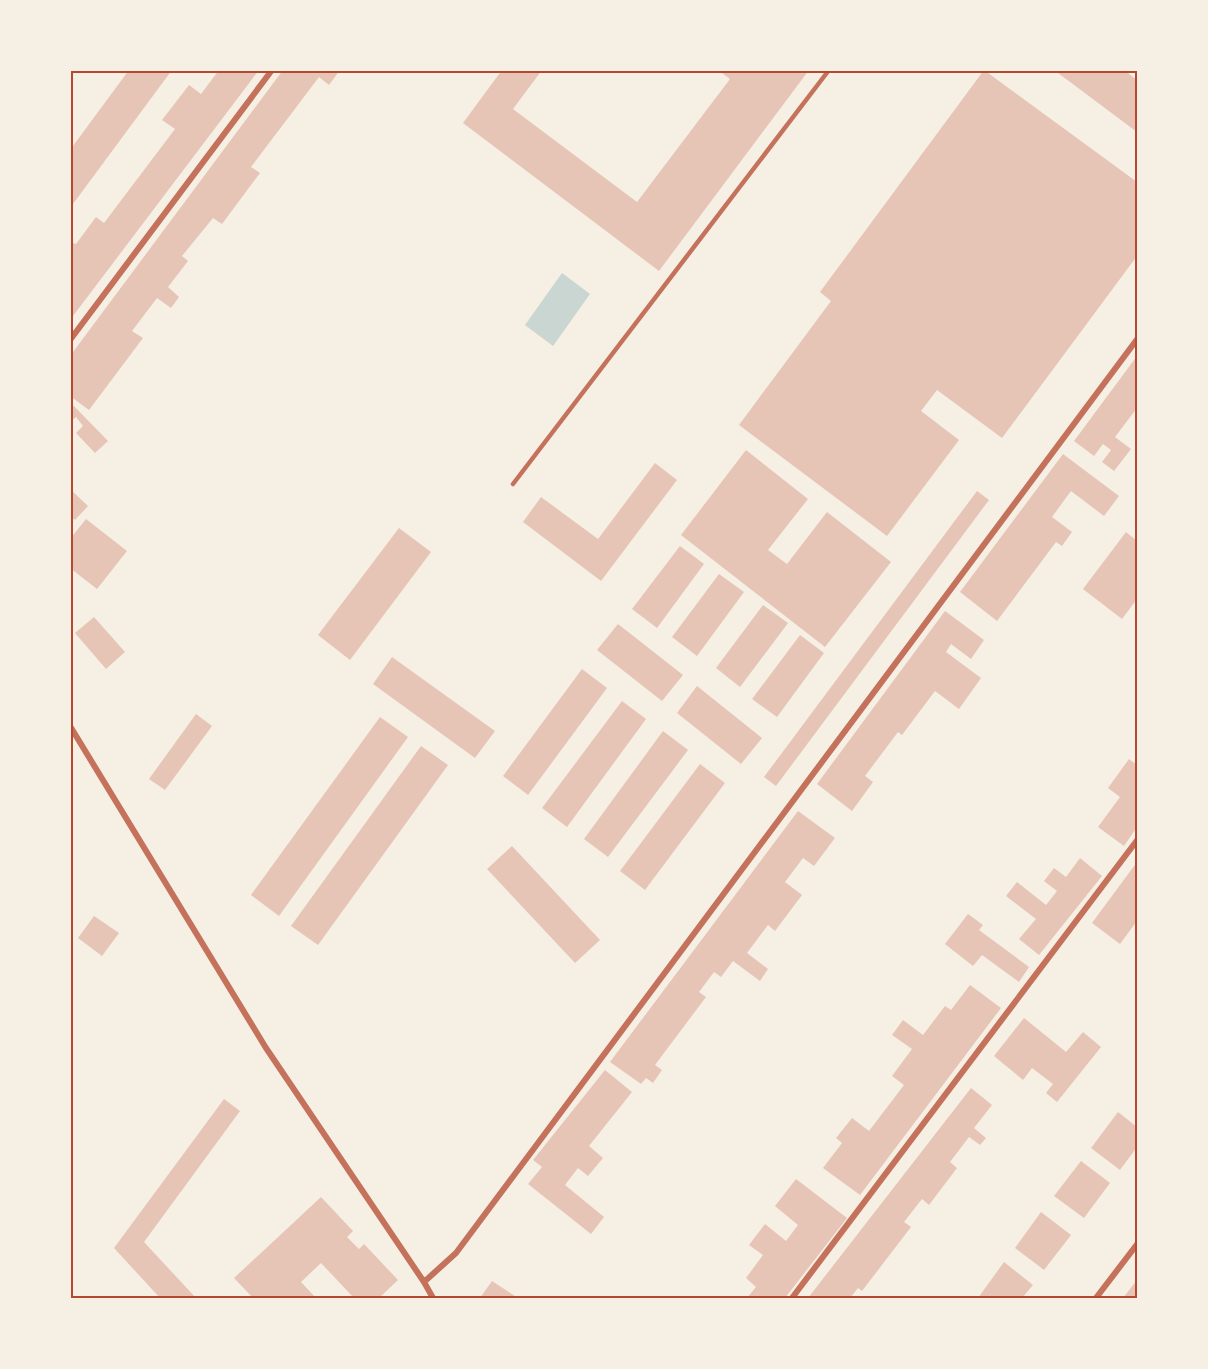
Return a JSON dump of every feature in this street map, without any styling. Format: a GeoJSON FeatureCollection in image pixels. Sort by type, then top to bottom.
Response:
{"type":"FeatureCollection","features":[{"type":"Feature","properties":{"kind":"street"},"geometry":{"type":"LineString","coordinates":[[70,340],[272,70]]}},
{"type":"Feature","properties":{"kind":"street"},"geometry":{"type":"LineString","coordinates":[[424,1282],[456,1253],[1137,338]]}},
{"type":"Feature","properties":{"kind":"street"},"geometry":{"type":"LineString","coordinates":[[70,726],[266,1048],[424,1282],[432,1299]]}},
{"type":"Feature","properties":{"kind":"street"},"geometry":{"type":"LineString","coordinates":[[792,1299],[1137,839]]}},
{"type":"Feature","properties":{"kind":"street"},"geometry":{"type":"LineString","coordinates":[[1096,1299],[1137,1243]]}},
{"type":"Feature","properties":{"kind":"lane"},"geometry":{"type":"LineString","coordinates":[[513,484],[829,70]]}},
{"type":"Feature","properties":{"kind":"shaded area"},"geometry":{"type":"Polygon","coordinates":[[[562,273],[590,294],[553,346],[525,325],[562,273]]]}},
{"type":"Feature","properties":{"kind":"building"},"geometry":{"type":"Polygon","coordinates":[[[129,70],[172,70],[70,208],[70,150],[129,70]]]}},
{"type":"Feature","properties":{"kind":"building"},"geometry":{"type":"Polygon","coordinates":[[[219,70],[259,70],[70,320],[70,242],[76,244],[96,217],[104,223],[175,129],[162,120],[189,85],[201,94],[219,70]]]}},
{"type":"Feature","properties":{"kind":"building"},"geometry":{"type":"Polygon","coordinates":[[[283,70],[340,70],[329,85],[319,77],[251,167],[260,173],[222,224],[213,218],[182,256],[188,261],[168,287],[179,297],[171,308],[157,298],[132,331],[143,338],[89,410],[70,396],[70,356],[283,70]]]}},
{"type":"Feature","properties":{"kind":"building"},"geometry":{"type":"Polygon","coordinates":[[[502,70],[542,70],[513,109],[637,202],[730,79],[718,70],[809,70],[659,271],[463,123],[502,70]]]}},
{"type":"Feature","properties":{"kind":"building"},"geometry":{"type":"Polygon","coordinates":[[[984,70],[1137,182],[1137,256],[1002,438],[937,390],[921,411],[959,440],[887,536],[739,425],[831,301],[820,292],[984,70]]]}},
{"type":"Feature","properties":{"kind":"building"},"geometry":{"type":"Polygon","coordinates":[[[1054,70],[1124,70],[1137,80],[1137,132],[1054,70]]]}},
{"type":"Feature","properties":{"kind":"building"},"geometry":{"type":"Polygon","coordinates":[[[1137,356],[1137,408],[1115,437],[1131,449],[1114,471],[1102,462],[1111,450],[1103,444],[1094,456],[1074,441],[1137,356]]]}},
{"type":"Feature","properties":{"kind":"building"},"geometry":{"type":"Polygon","coordinates":[[[70,402],[108,441],[95,453],[76,433],[83,426],[76,417],[70,422],[70,402]]]}},
{"type":"Feature","properties":{"kind":"building"},"geometry":{"type":"Polygon","coordinates":[[[746,450],[808,499],[768,550],[787,564],[827,512],[891,562],[825,647],[681,535],[746,450]]]}},
{"type":"Feature","properties":{"kind":"building"},"geometry":{"type":"Polygon","coordinates":[[[1063,454],[1119,496],[1104,516],[1071,491],[1052,517],[1072,532],[1062,546],[1056,542],[997,621],[960,592],[1063,454]]]}},
{"type":"Feature","properties":{"kind":"building"},"geometry":{"type":"Polygon","coordinates":[[[655,463],[677,480],[601,581],[523,522],[541,497],[598,539],[655,463]]]}},
{"type":"Feature","properties":{"kind":"building"},"geometry":{"type":"Polygon","coordinates":[[[70,489],[88,506],[75,520],[70,516],[70,489]]]}},
{"type":"Feature","properties":{"kind":"building"},"geometry":{"type":"Polygon","coordinates":[[[977,491],[989,500],[776,786],[764,777],[977,491]]]}},
{"type":"Feature","properties":{"kind":"building"},"geometry":{"type":"Polygon","coordinates":[[[86,519],[127,551],[97,589],[70,568],[70,539],[86,519]]]}},
{"type":"Feature","properties":{"kind":"building"},"geometry":{"type":"Polygon","coordinates":[[[399,528],[431,552],[350,660],[318,635],[399,528]]]}},
{"type":"Feature","properties":{"kind":"building"},"geometry":{"type":"Polygon","coordinates":[[[1126,532],[1137,541],[1137,599],[1122,619],[1083,589],[1126,532]]]}},
{"type":"Feature","properties":{"kind":"building"},"geometry":{"type":"Polygon","coordinates":[[[680,546],[704,564],[657,628],[632,609],[680,546]]]}},
{"type":"Feature","properties":{"kind":"building"},"geometry":{"type":"Polygon","coordinates":[[[719,574],[744,592],[697,656],[672,637],[719,574]]]}},
{"type":"Feature","properties":{"kind":"building"},"geometry":{"type":"Polygon","coordinates":[[[763,605],[788,623],[740,687],[716,668],[763,605]]]}},
{"type":"Feature","properties":{"kind":"building"},"geometry":{"type":"Polygon","coordinates":[[[945,611],[984,640],[971,659],[951,644],[946,652],[981,678],[959,709],[935,691],[902,735],[898,732],[865,776],[873,782],[852,811],[817,784],[945,611]]]}},
{"type":"Feature","properties":{"kind":"building"},"geometry":{"type":"Polygon","coordinates":[[[94,617],[125,652],[106,669],[75,633],[94,617]]]}},
{"type":"Feature","properties":{"kind":"building"},"geometry":{"type":"Polygon","coordinates":[[[618,624],[683,675],[662,701],[597,650],[618,624]]]}},
{"type":"Feature","properties":{"kind":"building"},"geometry":{"type":"Polygon","coordinates":[[[800,635],[824,653],[777,717],[752,699],[800,635]]]}},
{"type":"Feature","properties":{"kind":"building"},"geometry":{"type":"Polygon","coordinates":[[[392,657],[495,731],[475,758],[373,684],[392,657]]]}},
{"type":"Feature","properties":{"kind":"building"},"geometry":{"type":"Polygon","coordinates":[[[582,669],[607,688],[528,795],[503,776],[582,669]]]}},
{"type":"Feature","properties":{"kind":"building"},"geometry":{"type":"Polygon","coordinates":[[[697,686],[762,738],[741,764],[677,713],[697,686]]]}},
{"type":"Feature","properties":{"kind":"building"},"geometry":{"type":"Polygon","coordinates":[[[622,701],[646,719],[567,827],[542,808],[622,701]]]}},
{"type":"Feature","properties":{"kind":"building"},"geometry":{"type":"Polygon","coordinates":[[[196,714],[212,726],[165,790],[149,779],[196,714]]]}},
{"type":"Feature","properties":{"kind":"building"},"geometry":{"type":"Polygon","coordinates":[[[380,717],[408,737],[279,916],[251,895],[380,717]]]}},
{"type":"Feature","properties":{"kind":"building"},"geometry":{"type":"Polygon","coordinates":[[[663,731],[688,750],[608,857],[584,839],[663,731]]]}},
{"type":"Feature","properties":{"kind":"building"},"geometry":{"type":"Polygon","coordinates":[[[421,746],[448,765],[318,945],[291,926],[421,746]]]}},
{"type":"Feature","properties":{"kind":"building"},"geometry":{"type":"Polygon","coordinates":[[[1129,759],[1137,765],[1137,827],[1124,846],[1098,827],[1120,797],[1108,788],[1129,759]]]}},
{"type":"Feature","properties":{"kind":"building"},"geometry":{"type":"Polygon","coordinates":[[[700,764],[725,783],[645,890],[620,871],[700,764]]]}},
{"type":"Feature","properties":{"kind":"building"},"geometry":{"type":"Polygon","coordinates":[[[798,811],[835,838],[814,866],[803,858],[785,882],[802,895],[775,931],[768,925],[747,953],[768,969],[760,981],[733,961],[721,977],[714,972],[699,992],[706,997],[655,1065],[662,1070],[653,1083],[646,1078],[641,1084],[610,1062],[798,811]]]}},
{"type":"Feature","properties":{"kind":"building"},"geometry":{"type":"Polygon","coordinates":[[[512,846],[600,940],[575,963],[487,869],[512,846]]]}},
{"type":"Feature","properties":{"kind":"building"},"geometry":{"type":"Polygon","coordinates":[[[1080,858],[1102,876],[1039,955],[1019,939],[1036,919],[1006,896],[1017,882],[1046,905],[1057,891],[1044,881],[1054,868],[1066,877],[1080,858]]]}},
{"type":"Feature","properties":{"kind":"building"},"geometry":{"type":"Polygon","coordinates":[[[1137,862],[1137,921],[1120,944],[1092,923],[1137,862]]]}},
{"type":"Feature","properties":{"kind":"building"},"geometry":{"type":"Polygon","coordinates":[[[968,914],[983,925],[979,930],[1029,967],[1019,982],[982,955],[973,966],[945,944],[968,914]]]}},
{"type":"Feature","properties":{"kind":"building"},"geometry":{"type":"Polygon","coordinates":[[[94,916],[119,933],[102,956],[78,938],[94,916]]]}},
{"type":"Feature","properties":{"kind":"building"},"geometry":{"type":"Polygon","coordinates":[[[970,985],[1001,1008],[860,1195],[823,1168],[842,1143],[836,1138],[852,1118],[869,1131],[904,1085],[892,1076],[912,1049],[892,1035],[903,1020],[923,1035],[945,1006],[951,1010],[970,985]]]}},
{"type":"Feature","properties":{"kind":"building"},"geometry":{"type":"Polygon","coordinates":[[[1024,1018],[1066,1052],[1083,1032],[1101,1047],[1057,1102],[1046,1093],[1053,1084],[1032,1068],[1023,1080],[994,1056],[1024,1018]]]}},
{"type":"Feature","properties":{"kind":"building"},"geometry":{"type":"Polygon","coordinates":[[[605,1070],[632,1092],[589,1146],[603,1158],[588,1176],[578,1168],[565,1185],[604,1217],[591,1234],[528,1184],[542,1167],[533,1160],[605,1070]]]}},
{"type":"Feature","properties":{"kind":"building"},"geometry":{"type":"Polygon","coordinates":[[[971,1088],[992,1105],[974,1128],[986,1138],[980,1145],[969,1137],[950,1162],[957,1168],[929,1205],[922,1199],[904,1222],[911,1227],[862,1291],[858,1288],[850,1298],[808,1298],[971,1088]]]}},
{"type":"Feature","properties":{"kind":"building"},"geometry":{"type":"Polygon","coordinates":[[[224,1099],[240,1111],[144,1242],[196,1298],[160,1298],[114,1248],[224,1099]]]}},
{"type":"Feature","properties":{"kind":"building"},"geometry":{"type":"Polygon","coordinates":[[[1118,1112],[1137,1127],[1137,1147],[1120,1170],[1091,1148],[1118,1112]]]}},
{"type":"Feature","properties":{"kind":"building"},"geometry":{"type":"Polygon","coordinates":[[[1081,1161],[1110,1183],[1084,1218],[1054,1196],[1081,1161]]]}},
{"type":"Feature","properties":{"kind":"building"},"geometry":{"type":"Polygon","coordinates":[[[796,1179],[847,1218],[785,1298],[747,1298],[756,1287],[746,1278],[763,1255],[749,1245],[765,1224],[786,1241],[798,1225],[775,1206],[796,1179]]]}},
{"type":"Feature","properties":{"kind":"building"},"geometry":{"type":"Polygon","coordinates":[[[321,1197],[353,1231],[347,1237],[359,1249],[364,1244],[398,1280],[379,1298],[354,1298],[321,1263],[301,1282],[316,1298],[253,1298],[234,1278],[321,1197]]]}},
{"type":"Feature","properties":{"kind":"building"},"geometry":{"type":"Polygon","coordinates":[[[1041,1212],[1071,1235],[1044,1270],[1015,1248],[1041,1212]]]}},
{"type":"Feature","properties":{"kind":"building"},"geometry":{"type":"Polygon","coordinates":[[[1004,1262],[1033,1285],[1022,1298],[978,1298],[1004,1262]]]}},
{"type":"Feature","properties":{"kind":"building"},"geometry":{"type":"Polygon","coordinates":[[[1137,1280],[1137,1298],[1123,1298],[1137,1280]]]}},
{"type":"Feature","properties":{"kind":"building"},"geometry":{"type":"Polygon","coordinates":[[[492,1281],[518,1298],[480,1298],[492,1281]]]}}]}
